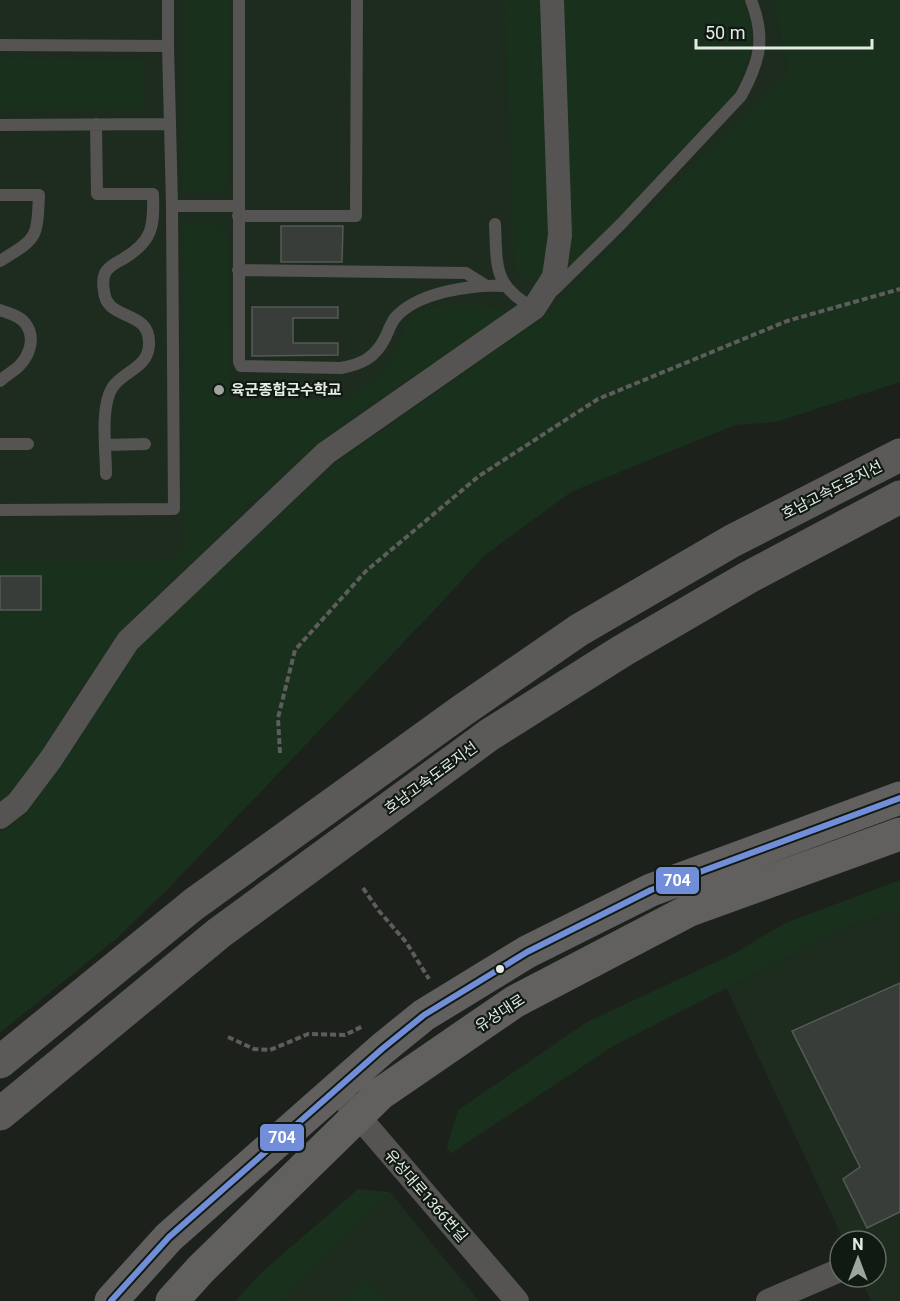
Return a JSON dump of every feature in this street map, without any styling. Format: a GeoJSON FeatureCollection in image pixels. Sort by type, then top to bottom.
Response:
{"type":"FeatureCollection","features":[{"type":"Feature","properties":{"kind":"highway","name":"호남고속도로지선"},"geometry":{"type":"LineString","coordinates":[[0,1062],[194,904],[463,710],[579,630],[732,541],[900,455]]}},
{"type":"Feature","properties":{"kind":"highway","name":"호남고속도로지선"},"geometry":{"type":"LineString","coordinates":[[0,1114],[219,933],[489,735],[622,651],[749,577],[900,497]]}},
{"type":"Feature","properties":{"kind":"main road"},"geometry":{"type":"LineString","coordinates":[[111,1301],[169,1237],[336,1089],[424,1015],[527,952],[651,890],[900,798]]}},
{"type":"Feature","properties":{"kind":"main road","name":"유성대로"},"geometry":{"type":"LineString","coordinates":[[172,1301],[201,1269],[380,1094],[514,1002],[690,910],[900,834]]}},
{"type":"Feature","properties":{"kind":"street"},"geometry":{"type":"LineString","coordinates":[[0,817],[18,803],[51,759],[128,641],[326,453],[534,308],[554,278],[560,235],[552,0]]}},
{"type":"Feature","properties":{"kind":"street","name":"유성대로1366번길"},"geometry":{"type":"LineString","coordinates":[[336,1089],[517,1301]]}},
{"type":"Feature","properties":{"kind":"street"},"geometry":{"type":"LineString","coordinates":[[768,1301],[828,1275]]}},
{"type":"Feature","properties":{"kind":"lane"},"geometry":{"type":"LineString","coordinates":[[0,510],[174,509],[168,0]]}},
{"type":"Feature","properties":{"kind":"lane"},"geometry":{"type":"LineString","coordinates":[[239,0],[238,270],[239,362],[241,366],[341,368],[355,365],[374,356],[395,318],[412,304],[442,293],[485,285],[505,286]]}},
{"type":"Feature","properties":{"kind":"lane"},"geometry":{"type":"LineString","coordinates":[[172,206],[356,216],[357,0]]}},
{"type":"Feature","properties":{"kind":"lane"},"geometry":{"type":"LineString","coordinates":[[495,225],[497,263],[505,286],[514,296],[534,308],[621,224],[741,96],[752,77],[760,46],[760,30],[751,0]]}},
{"type":"Feature","properties":{"kind":"lane"},"geometry":{"type":"LineString","coordinates":[[0,45],[168,46]]}},
{"type":"Feature","properties":{"kind":"lane"},"geometry":{"type":"LineString","coordinates":[[0,124],[170,123]]}},
{"type":"Feature","properties":{"kind":"lane"},"geometry":{"type":"LineString","coordinates":[[96,124],[98,194],[153,194],[153,228],[148,239],[138,249],[114,264],[105,273],[103,284],[104,295],[111,308],[140,321],[148,332],[149,346],[147,358],[113,387],[107,399],[106,474]]}},
{"type":"Feature","properties":{"kind":"lane"},"geometry":{"type":"LineString","coordinates":[[0,195],[39,195],[38,225],[33,238],[20,250],[0,261]]}},
{"type":"Feature","properties":{"kind":"lane"},"geometry":{"type":"LineString","coordinates":[[238,270],[466,273],[485,285]]}},
{"type":"Feature","properties":{"kind":"lane"},"geometry":{"type":"LineString","coordinates":[[0,310],[25,322],[30,331],[31,344],[28,355],[18,367],[0,381]]}},
{"type":"Feature","properties":{"kind":"lane"},"geometry":{"type":"LineString","coordinates":[[0,444],[28,444]]}},
{"type":"Feature","properties":{"kind":"lane"},"geometry":{"type":"LineString","coordinates":[[106,445],[145,444]]}},
{"type":"Feature","properties":{"kind":"path"},"geometry":{"type":"LineString","coordinates":[[280,753],[278,718],[295,650],[366,571],[479,476],[598,399],[787,321],[900,289]]}},
{"type":"Feature","properties":{"kind":"path"},"geometry":{"type":"LineString","coordinates":[[363,888],[379,911],[406,942],[430,981],[446,1001]]}},
{"type":"Feature","properties":{"kind":"path"},"geometry":{"type":"LineString","coordinates":[[228,1037],[254,1049],[270,1050],[308,1034],[345,1035],[366,1025]]}},
{"type":"Feature","properties":{"kind":"shaded area","name":"육군종합군수학교"},"geometry":{"type":"Polygon","coordinates":[[[0,0],[772,0],[788,71],[541,318],[335,463],[28,811],[0,834],[0,0]]]}},
{"type":"Feature","properties":{"kind":"shaded area"},"geometry":{"type":"Polygon","coordinates":[[[183,0],[230,0],[228,178],[226,187],[222,191],[183,191],[183,0]]]}},
{"type":"Feature","properties":{"kind":"shaded area"},"geometry":{"type":"Polygon","coordinates":[[[505,0],[542,0],[551,234],[543,274],[537,279],[522,277],[517,272],[514,263],[505,0]]]}},
{"type":"Feature","properties":{"kind":"shaded area"},"geometry":{"type":"Polygon","coordinates":[[[558,0],[743,0],[752,38],[748,61],[732,96],[561,279],[558,0]]]}},
{"type":"Feature","properties":{"kind":"shaded area"},"geometry":{"type":"Polygon","coordinates":[[[769,0],[900,0],[900,382],[776,422],[735,425],[571,492],[484,556],[167,890],[117,938],[0,1033],[0,834],[28,811],[134,647],[335,463],[541,318],[788,71],[774,9],[769,0]]]}},
{"type":"Feature","properties":{"kind":"shaded area"},"geometry":{"type":"Polygon","coordinates":[[[0,58],[144,60],[144,109],[0,109],[0,58]]]}},
{"type":"Feature","properties":{"kind":"shaded area"},"geometry":{"type":"Polygon","coordinates":[[[184,222],[215,223],[224,230],[228,237],[230,401],[349,398],[390,362],[408,320],[417,311],[439,306],[481,305],[500,308],[508,315],[355,414],[294,464],[135,616],[92,671],[40,758],[17,788],[8,796],[0,796],[0,562],[168,562],[177,554],[184,541],[184,222]]]}},
{"type":"Feature","properties":{"kind":"shaded area"},"geometry":{"type":"Polygon","coordinates":[[[900,880],[900,909],[846,927],[615,1045],[450,1154],[447,1146],[458,1110],[587,1022],[735,953],[785,923],[900,880]]]}},
{"type":"Feature","properties":{"kind":"shaded area"},"geometry":{"type":"Polygon","coordinates":[[[900,909],[900,1301],[871,1301],[866,1289],[888,1289],[888,1229],[838,1229],[726,987],[846,927],[900,909]]]}},
{"type":"Feature","properties":{"kind":"shaded area"},"geometry":{"type":"Polygon","coordinates":[[[358,1189],[390,1192],[280,1301],[235,1301],[262,1272],[358,1189]]]}},
{"type":"Feature","properties":{"kind":"shaded area"},"geometry":{"type":"Polygon","coordinates":[[[390,1192],[479,1301],[280,1301],[390,1192]]]}},
{"type":"Feature","properties":{"kind":"shaded area"},"geometry":{"type":"Polygon","coordinates":[[[365,1278],[388,1301],[341,1301],[365,1278]]]}},
{"type":"Feature","properties":{"kind":"building"},"geometry":{"type":"Polygon","coordinates":[[[281,226],[343,226],[342,262],[281,262],[281,226]]]}},
{"type":"Feature","properties":{"kind":"building"},"geometry":{"type":"Polygon","coordinates":[[[252,307],[338,307],[338,318],[293,318],[293,343],[338,343],[338,355],[252,356],[252,307]]]}},
{"type":"Feature","properties":{"kind":"building"},"geometry":{"type":"Polygon","coordinates":[[[0,576],[41,576],[41,610],[0,610],[0,576]]]}},
{"type":"Feature","properties":{"kind":"building"},"geometry":{"type":"Polygon","coordinates":[[[900,983],[900,1212],[867,1228],[843,1179],[860,1167],[792,1031],[900,983]]]}},
{"type":"Feature","properties":{"kind":"transit line","name":"704"},"geometry":{"type":"LineString","coordinates":[[111,1301],[169,1237],[382,1049],[424,1015],[527,952],[651,890],[900,798]]}},
{"type":"Feature","properties":{"kind":"place","name":"육군종합군수학교"},"geometry":{"type":"Point","coordinates":[219,390]}}]}
